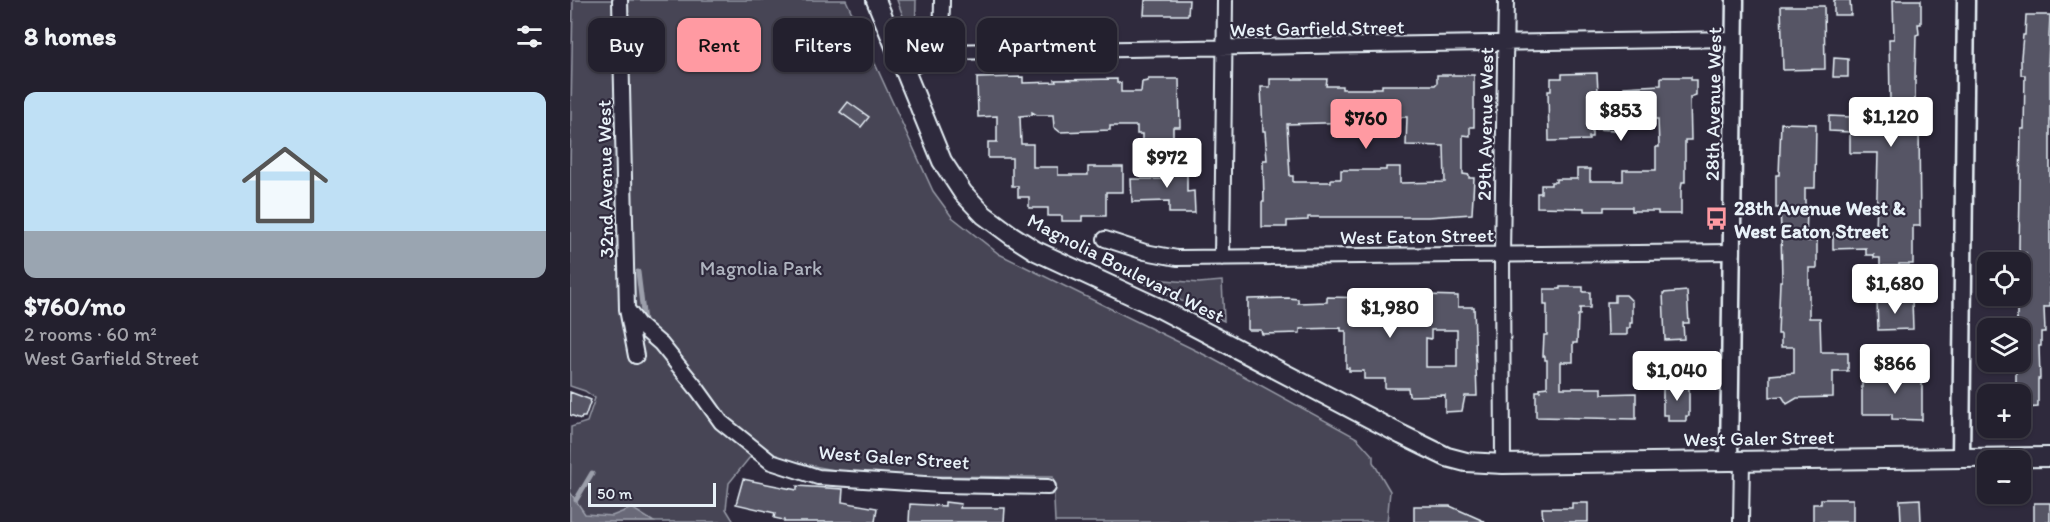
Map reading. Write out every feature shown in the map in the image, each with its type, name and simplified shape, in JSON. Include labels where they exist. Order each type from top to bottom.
[{"type":"main road","name":"Magnolia Boulevard West","points":[[876,0],[885,23]]},
{"type":"main road","name":"Magnolia Boulevard West","points":[[904,72],[942,161],[963,193],[984,215],[1011,235],[1036,251],[1159,308],[1402,435],[1447,457],[1469,462]]},
{"type":"main road","name":"West Galer Street","points":[[1469,462],[1503,464],[2050,457]]},
{"type":"street","name":"32nd Avenue West","points":[[620,0],[627,309],[636,356]]},
{"type":"street","points":[[942,0],[942,18]]},
{"type":"street","points":[[1222,258],[1226,0]]},
{"type":"street","name":"29th Avenue West","points":[[1503,464],[1502,254],[1506,0]]},
{"type":"street","name":"28th Avenue West","points":[[1736,0],[1733,252],[1736,460],[1742,522]]},
{"type":"street","points":[[1961,458],[1966,0]]},
{"type":"street","name":"West Garfield Street","points":[[965,52],[1735,39]]},
{"type":"street","name":"West Eaton Street","points":[[1105,238],[1145,252],[1177,258],[1733,252]]},
{"type":"street","name":"West Galer Street","points":[[627,309],[639,325],[661,345],[721,422],[771,462],[818,477],[940,485],[1048,487]]},
{"type":"green space","name":"Magnolia Park","points":[[573,0],[846,0],[854,18],[773,18],[773,72],[873,72],[873,59],[933,191],[952,217],[999,254],[1209,357],[1357,438],[1373,456],[1373,462],[1390,491],[1387,522],[1055,522],[1053,477],[895,476],[839,471],[750,457],[729,483],[726,509],[734,522],[570,522],[571,427],[587,422],[595,398],[585,391],[570,386]]},
{"type":"green space","points":[[897,0],[916,0],[916,18],[904,18]]},
{"type":"green space","points":[[1131,277],[1199,283],[1222,281],[1224,321]]},
{"type":"water","points":[[570,492],[585,514],[612,516],[632,508],[654,522],[570,522]]},
{"type":"building","points":[[1145,0],[1189,0],[1188,15],[1144,15]]},
{"type":"building","points":[[1834,0],[1850,0],[1851,15],[1834,15]]},
{"type":"building","points":[[1893,0],[1921,0],[1921,24],[1918,24],[1919,34],[1916,35],[1915,79],[1915,118],[1916,125],[1919,125],[1920,226],[1913,226],[1913,264],[1880,266],[1880,258],[1866,255],[1866,248],[1833,249],[1833,233],[1876,232],[1878,153],[1850,153],[1850,132],[1829,131],[1829,116],[1852,117],[1852,102],[1890,101],[1889,39],[1894,39]]},
{"type":"building","points":[[1781,6],[1824,6],[1825,69],[1783,70]]},
{"type":"building","points":[[2026,15],[2050,15],[2048,65],[2050,65],[2050,307],[2044,307],[2045,332],[2041,332],[2041,346],[2039,346],[2038,407],[2031,408],[2031,384],[2016,384],[2016,372],[2031,372],[2031,318],[2017,318],[2017,306],[2031,306],[2031,252],[2020,252],[2019,248],[2021,129],[2024,129],[2025,75],[2021,75],[2021,57],[2023,35],[2025,35]]},
{"type":"building","points":[[1834,58],[1848,59],[1848,77],[1833,77]]},
{"type":"building","points":[[1597,73],[1598,92],[1624,91],[1624,87],[1661,85],[1661,77],[1691,77],[1691,80],[1696,80],[1696,95],[1690,97],[1691,140],[1685,140],[1685,182],[1682,182],[1681,190],[1681,214],[1632,211],[1632,207],[1604,207],[1604,211],[1584,211],[1584,208],[1537,207],[1537,193],[1541,193],[1541,185],[1551,185],[1551,182],[1556,182],[1556,179],[1577,179],[1577,169],[1590,169],[1590,181],[1623,181],[1623,170],[1656,170],[1656,147],[1659,147],[1658,119],[1621,119],[1621,124],[1617,124],[1616,130],[1592,129],[1592,137],[1589,137],[1589,140],[1549,141],[1548,91],[1551,91],[1551,78],[1562,78],[1562,74]]},
{"type":"building","points":[[1437,75],[1474,75],[1474,127],[1470,127],[1470,136],[1463,135],[1463,174],[1474,178],[1472,214],[1428,217],[1308,217],[1308,220],[1287,221],[1287,227],[1262,227],[1263,160],[1267,160],[1261,87],[1270,87],[1270,79],[1327,79],[1326,86],[1342,86],[1342,89],[1373,89],[1382,88],[1382,85],[1435,85]],"holes":[[[1359,117],[1407,117],[1406,145],[1444,146],[1445,182],[1400,183],[1400,167],[1386,167],[1386,170],[1341,170],[1341,179],[1331,179],[1331,182],[1293,182],[1293,176],[1290,176],[1287,124],[1359,122]]]},
{"type":"building","points":[[1023,77],[1023,83],[1117,79],[1117,83],[1121,83],[1121,92],[1141,92],[1142,82],[1148,79],[1179,79],[1180,127],[1173,127],[1173,149],[1142,149],[1142,134],[1137,134],[1137,126],[1110,126],[1110,130],[1060,132],[1054,127],[1053,115],[1037,115],[1032,112],[1032,115],[1020,116],[1021,144],[1033,144],[1033,167],[1058,167],[1058,175],[1088,175],[1088,167],[1123,167],[1123,192],[1106,192],[1106,216],[1082,216],[1082,221],[1062,221],[1062,216],[1048,216],[1048,208],[1029,208],[1029,197],[1018,197],[1018,186],[1012,186],[1012,158],[988,158],[988,142],[997,142],[997,116],[978,117],[977,78]]},
{"type":"building","points":[[848,102],[869,117],[861,127],[840,112]]},
{"type":"building","points":[[1781,123],[1816,124],[1815,188],[1805,188],[1806,241],[1817,241],[1817,268],[1809,268],[1809,318],[1820,318],[1821,352],[1848,352],[1848,371],[1833,371],[1833,397],[1797,398],[1787,404],[1782,396],[1770,397],[1770,375],[1794,373],[1794,347],[1781,347],[1781,334],[1778,334],[1780,281],[1782,281],[1780,208],[1776,208],[1776,175],[1779,175]]},
{"type":"building","points":[[1166,161],[1187,161],[1187,192],[1194,191],[1195,213],[1169,213],[1169,201],[1132,202],[1131,179],[1166,179]]},
{"type":"building","points":[[1560,287],[1583,287],[1583,292],[1590,292],[1590,308],[1580,308],[1580,315],[1578,315],[1577,343],[1573,343],[1573,362],[1561,362],[1561,388],[1602,388],[1602,394],[1636,393],[1636,419],[1536,417],[1536,391],[1547,387],[1547,360],[1543,356],[1544,335],[1547,335],[1547,305],[1544,305],[1544,289],[1560,289]]},
{"type":"building","points":[[1687,291],[1689,323],[1683,323],[1684,339],[1665,340],[1663,293]]},
{"type":"building","points":[[1373,295],[1458,296],[1458,307],[1474,307],[1477,396],[1465,396],[1462,411],[1445,412],[1445,395],[1409,396],[1408,388],[1385,388],[1385,379],[1364,379],[1364,371],[1349,371],[1349,368],[1346,368],[1346,331],[1341,331],[1341,328],[1300,329],[1300,333],[1262,334],[1261,330],[1248,330],[1248,299],[1288,298],[1298,299],[1298,303],[1327,302],[1327,297],[1373,298]],"holes":[[[1431,330],[1457,330],[1457,367],[1426,367],[1426,338],[1431,339]]]},
{"type":"building","points":[[1615,295],[1626,295],[1632,301],[1632,323],[1630,323],[1630,328],[1627,328],[1627,335],[1608,335],[1607,302],[1615,302]]},
{"type":"building","points":[[1912,300],[1913,329],[1878,330],[1877,301]]},
{"type":"building","points":[[1902,366],[1922,367],[1922,420],[1892,419],[1892,414],[1862,414],[1862,377],[1902,378]]},
{"type":"building","points":[[1675,382],[1689,382],[1689,416],[1686,416],[1686,421],[1668,421],[1668,415],[1663,415],[1663,388],[1675,388]]},
{"type":"building","points":[[570,392],[591,400],[585,417],[581,419],[570,415]]},
{"type":"building","points":[[743,479],[797,490],[797,486],[843,489],[842,502],[877,508],[875,522],[784,522],[784,520],[774,518],[775,513],[736,504]]},
{"type":"building","points":[[1821,499],[1853,499],[1853,522],[1813,522],[1813,504],[1821,504]]},
{"type":"building","points":[[1920,499],[1921,522],[1901,522],[1900,500]]},
{"type":"building","points":[[945,502],[961,504],[960,508],[1005,508],[1004,522],[909,522],[910,504],[945,506]]},
{"type":"building","points":[[1572,503],[1588,503],[1588,522],[1543,522],[1542,508],[1572,508]]},
{"type":"building","points":[[2034,503],[2050,503],[2050,522],[2034,522]]},
{"type":"building","points":[[1414,506],[1450,506],[1486,522],[1414,522]]},
{"type":"waterway","points":[[638,272],[644,321]]},
{"type":"waterway","points":[[576,500],[592,473]]},
{"type":"place","name":"28th Avenue West & West Eaton Street","points":[[1716,219]]}]
